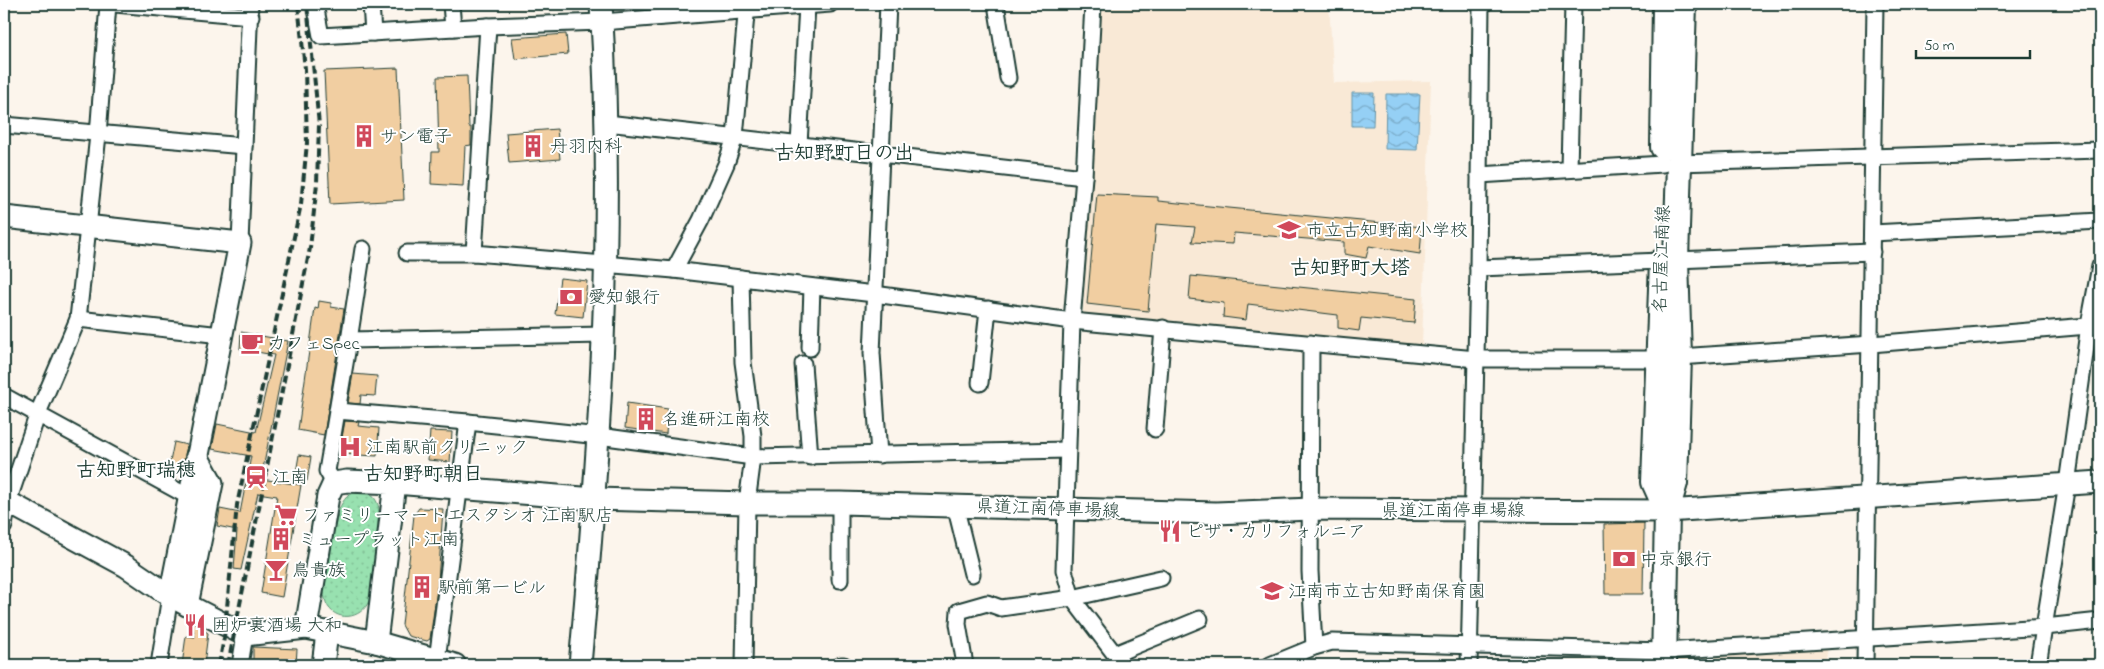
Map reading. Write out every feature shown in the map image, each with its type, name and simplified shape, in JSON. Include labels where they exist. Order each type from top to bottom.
[{"type":"main road","name":"名古屋江南線","points":[[1664,658],[1667,511],[1675,483],[1668,358],[1670,163],[1665,4]]},
{"type":"main road","name":"名古屋江南線","points":[[1670,163],[1684,4]]},
{"type":"street","points":[[4,526],[6,501],[38,413],[78,319],[98,135],[108,4]]},
{"type":"street","points":[[115,4],[251,10],[240,242],[189,497],[179,600]]},
{"type":"street","points":[[315,4],[321,36],[488,26],[602,13],[830,4]]},
{"type":"street","points":[[371,4],[372,33]]},
{"type":"street","points":[[451,4],[453,28]]},
{"type":"street","points":[[879,455],[872,353],[888,4]]},
{"type":"street","points":[[996,4],[1008,78]]},
{"type":"street","points":[[1093,4],[1084,177],[1072,321],[1064,570],[1072,598],[1119,660],[1200,619]]},
{"type":"street","points":[[1469,665],[1471,510],[1478,268],[1481,4]]},
{"type":"street","points":[[1568,169],[1573,4]]},
{"type":"street","points":[[1865,665],[1875,4]]},
{"type":"street","points":[[799,144],[807,6]]},
{"type":"street","points":[[674,270],[701,220],[726,164],[735,137],[747,8]]},
{"type":"street","points":[[580,665],[600,436],[604,336],[607,123],[602,13]]},
{"type":"street","points":[[474,253],[488,26]]},
{"type":"street","points":[[607,123],[1084,177]]},
{"type":"street","points":[[4,125],[98,135],[244,146]]},
{"type":"street","points":[[1479,176],[1670,163],[2100,150]]},
{"type":"street","points":[[4,217],[240,242]]},
{"type":"street","points":[[1872,233],[2100,222]]},
{"type":"street","points":[[306,628],[328,496],[334,483],[327,471],[364,249]]},
{"type":"street","points":[[1478,268],[1872,252]]},
{"type":"street","points":[[407,253],[474,253],[604,263],[874,294],[1072,321],[1163,328],[1476,359],[1668,358],[1871,344],[2095,325]]},
{"type":"street","points":[[2038,665],[2095,325],[2100,266]]},
{"type":"street","points":[[741,278],[743,362],[753,436],[753,457],[747,503],[744,665]]},
{"type":"street","points":[[810,348],[812,287]]},
{"type":"street","points":[[980,383],[988,309]]},
{"type":"street","points":[[78,319],[221,335]]},
{"type":"street","points":[[1155,429],[1163,328]]},
{"type":"street","points":[[349,340],[604,336]]},
{"type":"street","points":[[1311,343],[1310,571],[1314,647]]},
{"type":"street","points":[[803,364],[810,457]]},
{"type":"street","points":[[4,396],[189,497]]},
{"type":"street","points":[[337,411],[600,436],[753,457],[1067,450]]},
{"type":"street","points":[[6,501],[126,566],[179,600],[245,634],[306,628],[376,642],[448,664],[458,489],[468,422]]},
{"type":"street","points":[[159,665],[212,483],[197,456]]},
{"type":"street","name":"県道江南停車場線","points":[[334,483],[347,481],[395,483],[595,499],[955,505],[1216,513],[1311,509],[1667,511],[2100,482]]},
{"type":"street","points":[[376,642],[395,483]]},
{"type":"street","points":[[840,503],[840,580]]},
{"type":"street","points":[[955,505],[972,574]]},
{"type":"street","points":[[964,665],[958,624],[959,611],[987,603],[1001,608],[1072,598],[1161,578]]},
{"type":"street","points":[[1270,665],[1314,647],[1332,642],[1469,646],[1664,658],[1865,638],[2044,627],[2100,621]]},
{"type":"street","points":[[323,665],[326,633]]},
{"type":"street","points":[[240,665],[245,634]]},
{"type":"shaded area","points":[[1100,4],[1329,4],[1334,83],[1431,81],[1422,345],[1083,314]]},
{"type":"shaded area","points":[[1826,648],[1827,665],[1670,665],[1671,656]]},
{"type":"green space","points":[[360,490],[372,496],[379,508],[374,571],[370,595],[368,603],[358,613],[351,616],[338,615],[332,612],[325,599],[324,591],[329,555],[339,509],[347,497]]},
{"type":"water","points":[[1352,93],[1374,93],[1373,126],[1352,126]]},
{"type":"water","points":[[1386,94],[1420,94],[1417,150],[1385,149]]},
{"type":"building","points":[[566,34],[568,54],[515,59],[512,38]]},
{"type":"building","name":"サン電子","points":[[398,68],[404,200],[330,204],[324,71]]},
{"type":"building","points":[[467,76],[471,145],[465,146],[463,186],[431,184],[432,152],[439,152],[437,77]]},
{"type":"building","name":"丹羽内科","points":[[557,129],[560,159],[509,163],[506,133]]},
{"type":"building","points":[[1097,194],[1158,197],[1158,201],[1422,227],[1420,254],[1369,246],[1366,258],[1344,254],[1344,242],[1234,233],[1233,244],[1192,242],[1195,227],[1156,224],[1148,311],[1087,304]]},
{"type":"building","points":[[1191,276],[1416,299],[1414,323],[1361,318],[1359,331],[1338,328],[1338,315],[1248,304],[1246,320],[1223,317],[1224,303],[1189,299]]},
{"type":"building","name":"愛知銀行","points":[[560,278],[587,281],[583,317],[555,314]]},
{"type":"building","points":[[319,301],[331,303],[331,307],[344,309],[324,435],[298,430],[315,308],[318,309]]},
{"type":"building","points":[[241,332],[288,341],[261,479],[301,485],[282,597],[261,593],[277,496],[258,493],[241,570],[234,569],[237,530],[217,526],[220,509],[240,513],[251,456],[212,449],[217,424],[256,432],[274,355],[240,349]]},
{"type":"building","points":[[353,374],[377,376],[375,396],[361,395],[360,404],[348,403]]},
{"type":"building","name":"名進研江南校","points":[[627,403],[668,409],[666,434],[625,428]]},
{"type":"building","points":[[345,421],[359,422],[358,426],[379,428],[377,456],[339,454]]},
{"type":"building","points":[[430,431],[452,432],[450,462],[428,460]]},
{"type":"building","points":[[174,442],[187,445],[181,475],[168,472]]},
{"type":"building","points":[[299,455],[311,457],[307,481],[295,479]]},
{"type":"building","name":"駅前第一ビル","points":[[419,508],[443,509],[438,582],[430,639],[427,641],[408,636],[402,625],[414,515]]},
{"type":"building","name":"中京銀行","points":[[1644,523],[1643,594],[1605,594],[1604,524]]},
{"type":"building","points":[[191,621],[208,633],[204,665],[182,665],[186,636],[195,637]]},
{"type":"building","points":[[253,647],[297,649],[296,665],[253,665]]},
{"type":"railway","points":[[219,665],[224,638],[237,505],[301,204],[307,143],[305,69],[298,4]]},
{"type":"railway","points":[[228,665],[310,248],[317,183],[319,125],[307,4]]},
{"type":"place","name":"サン電子","points":[[364,136]]},
{"type":"place","name":"丹羽内科","points":[[533,146]]},
{"type":"place","name":"市立古知野南小学校","points":[[1289,230]]},
{"type":"place","name":"愛知銀行","points":[[571,297]]},
{"type":"place","name":"カフェSpec","points":[[252,343]]},
{"type":"place","name":"名進研江南校","points":[[646,419]]},
{"type":"place","name":"江南駅前クリニック","points":[[350,447]]},
{"type":"place","name":"江南","points":[[256,477]]},
{"type":"place","name":"ファミリーマートエスタシオ 江南駅店","points":[[286,515]]},
{"type":"place","name":"ピザ・カリフォルニア","points":[[1170,531]]},
{"type":"place","name":"ミュープラット江南","points":[[281,539]]},
{"type":"place","name":"中京銀行","points":[[1624,559]]},
{"type":"place","name":"鳥貴族","points":[[276,570]]},
{"type":"place","name":"駅前第一ビル","points":[[422,587]]},
{"type":"place","name":"江南市立古知野南保育園","points":[[1272,591]]},
{"type":"place","name":"囲炉裏酒場 大和","points":[[195,625]]},
{"type":"district","name":"古知野町日の出","points":[[844,152]]},
{"type":"district","name":"古知野町大塔","points":[[1350,267]]},
{"type":"district","name":"古知野町瑞穂","points":[[136,469]]},
{"type":"district","name":"古知野町朝日","points":[[423,473]]}]
